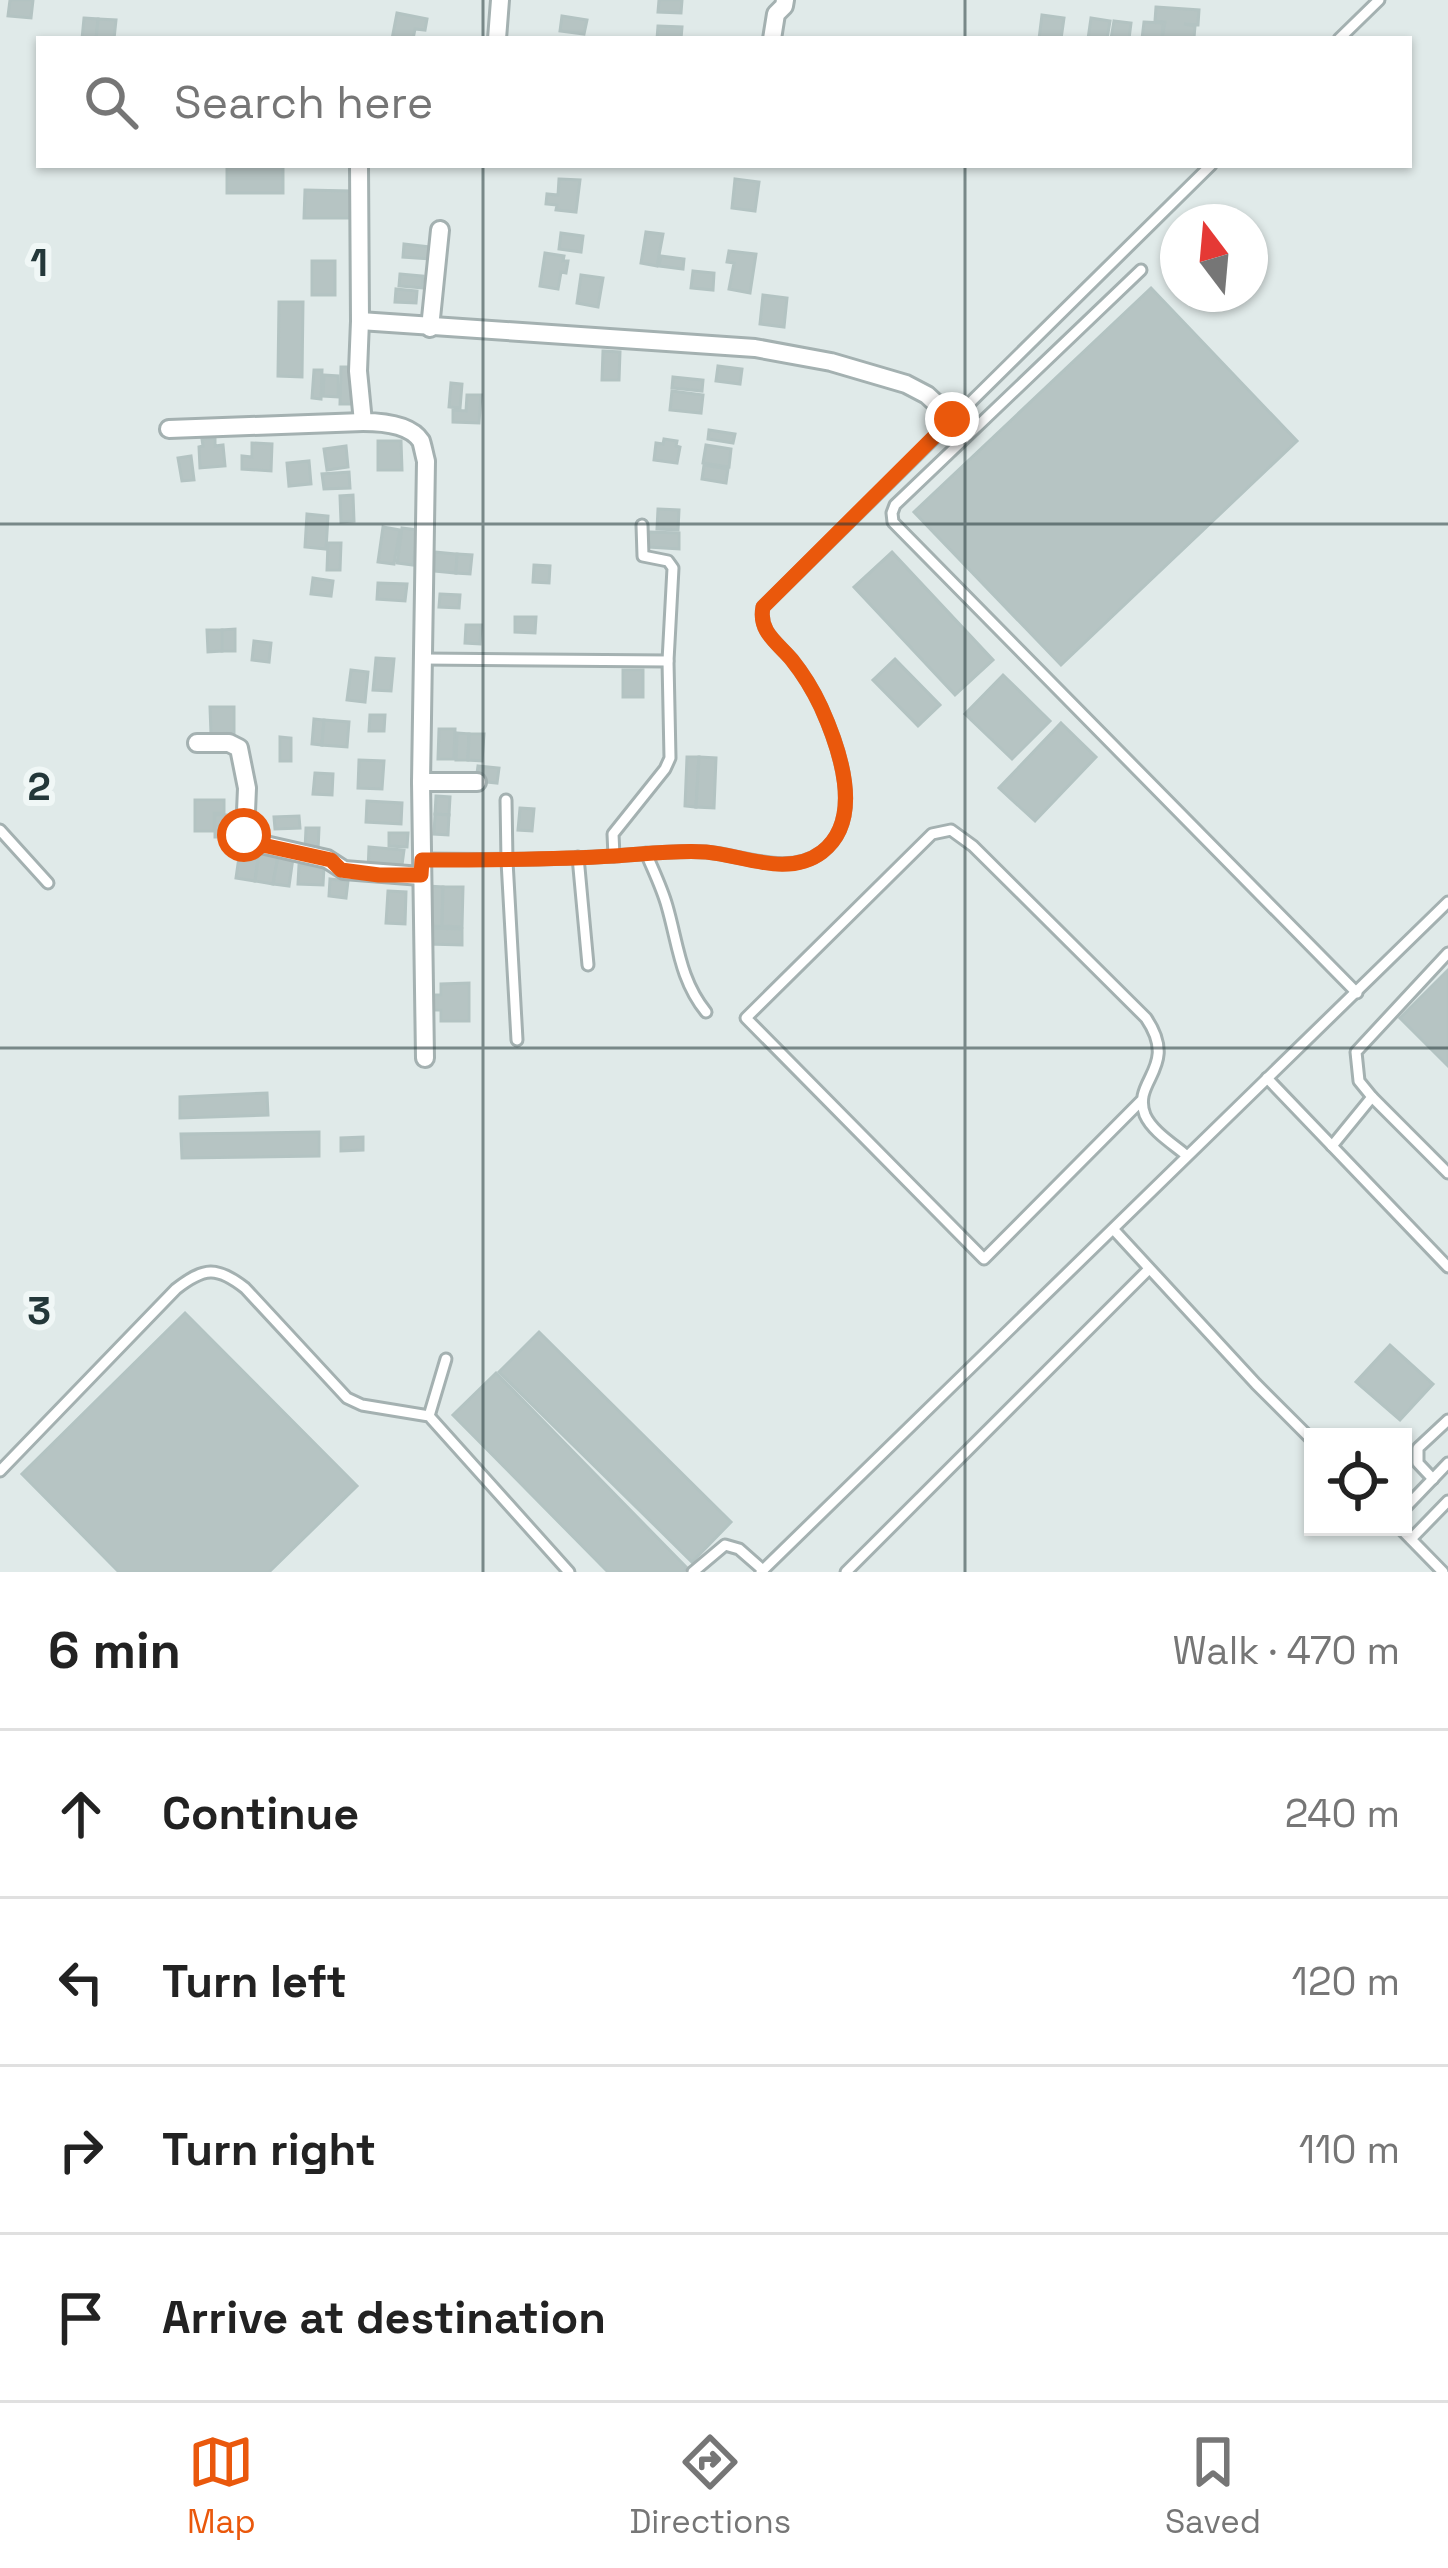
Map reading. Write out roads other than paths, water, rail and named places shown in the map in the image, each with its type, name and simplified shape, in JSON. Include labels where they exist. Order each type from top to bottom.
[{"type":"street","points":[[497,36],[500,0]]},
{"type":"street","points":[[772,36],[776,14],[785,0]]},
{"type":"street","points":[[359,168],[362,422]]},
{"type":"street","points":[[430,328],[440,230]]},
{"type":"street","points":[[360,321],[755,348],[831,362],[906,384],[927,395],[952,419]]},
{"type":"street","points":[[169,429],[379,422],[408,430],[422,442],[426,461],[421,782],[425,1058]]},
{"type":"street","points":[[196,743],[234,744],[241,752],[247,788],[244,835],[252,842],[327,859],[341,870],[379,875],[421,867]]},
{"type":"street","points":[[421,782],[477,782]]},
{"type":"lane","points":[[1342,36],[1379,0]]},
{"type":"lane","points":[[421,867],[707,852],[783,865],[809,860],[826,849],[844,812],[840,758],[813,689],[765,629],[763,607],[1208,168]]},
{"type":"lane","points":[[1141,270],[895,505],[893,522],[1357,993]]},
{"type":"lane","points":[[614,856],[614,834],[669,764],[673,568],[668,561],[643,556],[642,525]]},
{"type":"lane","points":[[423,659],[668,661]]},
{"type":"lane","points":[[506,800],[517,1040]]},
{"type":"lane","points":[[0,830],[48,883]]},
{"type":"lane","points":[[1142,1100],[984,1259],[746,1018],[932,834],[951,830],[974,847],[1146,1018],[1159,1036],[1160,1053],[1142,1100],[1145,1114],[1186,1155]]},
{"type":"lane","points":[[646,853],[668,908],[684,973],[706,1012]]},
{"type":"lane","points":[[578,857],[588,965]]},
{"type":"lane","points":[[693,1572],[725,1545],[739,1549],[762,1571],[1448,902]]},
{"type":"lane","points":[[1448,953],[1356,1052],[1355,1065],[1359,1081],[1372,1097],[1448,1173]]},
{"type":"lane","points":[[1267,1078],[1448,1267]]},
{"type":"lane","points":[[1332,1146],[1372,1097]]},
{"type":"lane","points":[[1114,1230],[1304,1432]]},
{"type":"lane","points":[[846,1572],[1149,1269]]},
{"type":"lane","points":[[0,1471],[176,1289],[192,1276],[227,1273],[346,1398],[429,1416],[569,1572]]},
{"type":"lane","points":[[429,1416],[446,1359]]},
{"type":"lane","points":[[1433,1479],[1418,1463],[1418,1448],[1448,1420]]},
{"type":"lane","points":[[1412,1501],[1448,1463]]},
{"type":"lane","points":[[1411,1539],[1448,1502]]},
{"type":"lane","points":[[1408,1536],[1443,1572]]}]
